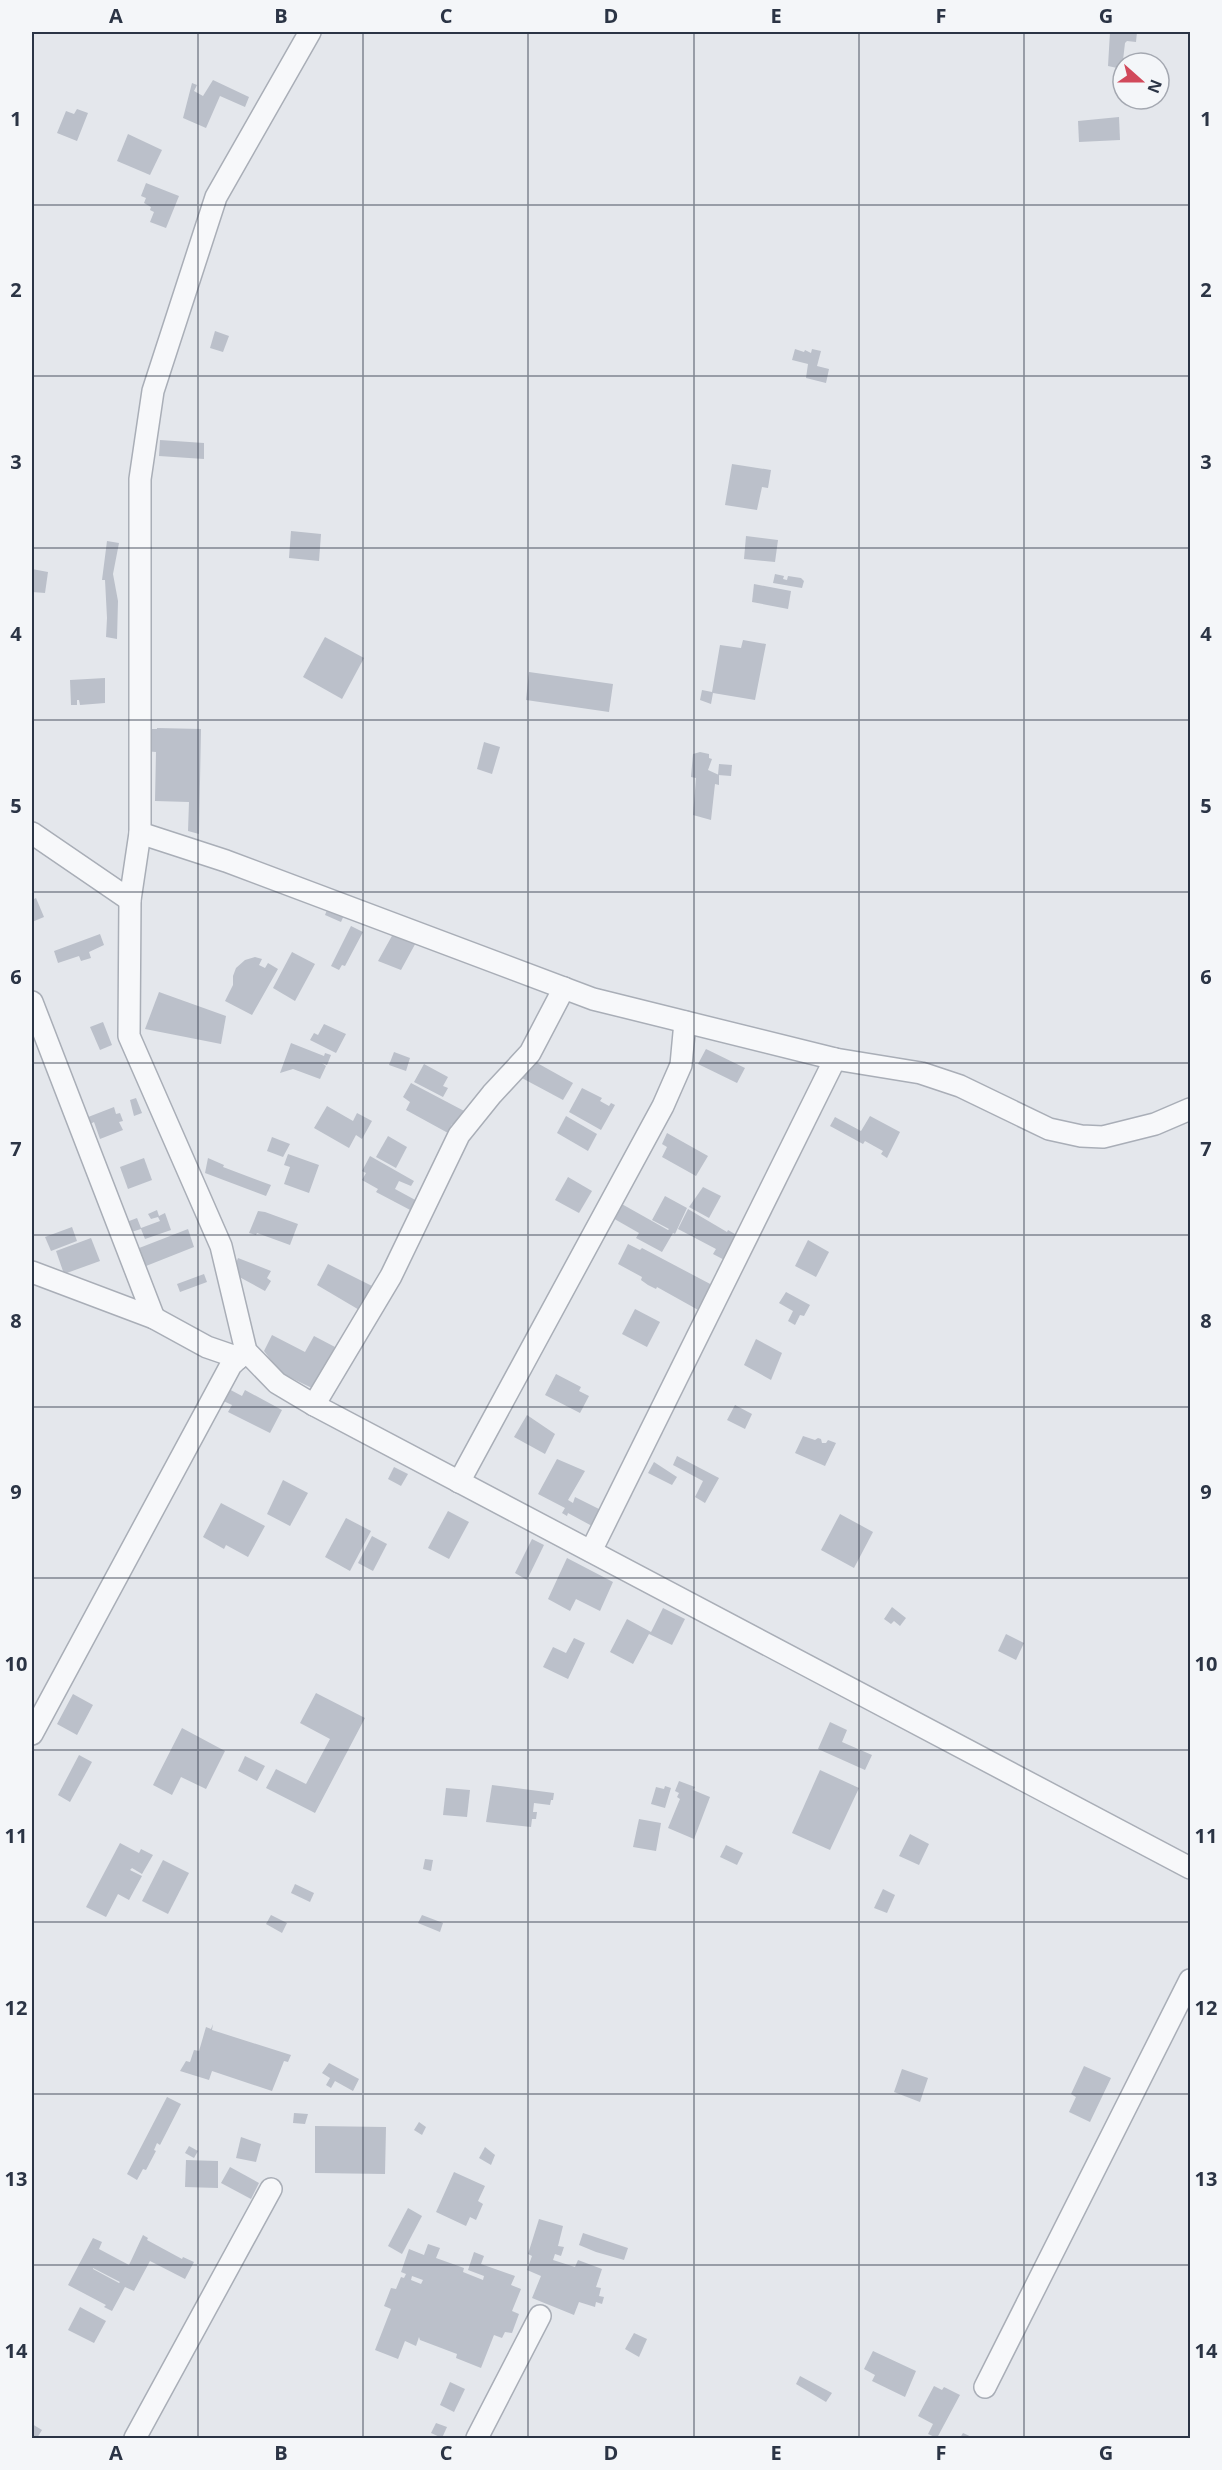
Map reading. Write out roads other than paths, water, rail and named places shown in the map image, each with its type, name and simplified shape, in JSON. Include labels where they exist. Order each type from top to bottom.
[{"type":"street","points":[[243,1355],[221,1246],[129,1036],[130,900],[140,833],[140,479],[153,391],[216,197],[310,32]]},
{"type":"street","points":[[32,833],[130,900]]},
{"type":"street","points":[[140,833],[226,861],[593,999],[835,1059],[921,1073],[960,1086],[1048,1129],[1081,1136],[1103,1137],[1144,1127],[1191,1109]]},
{"type":"street","points":[[314,1405],[391,1276],[459,1135],[492,1094],[530,1053],[564,988]]},
{"type":"street","points":[[32,1002],[154,1318]]},
{"type":"street","points":[[459,1482],[663,1106],[681,1065],[685,1022]]},
{"type":"street","points":[[591,1551],[835,1059]]},
{"type":"street","points":[[32,1272],[154,1318],[207,1347],[243,1355],[277,1383],[314,1405],[1191,1868]]},
{"type":"street","points":[[32,1734],[231,1365],[243,1355]]},
{"type":"street","points":[[984,2387],[1191,1980]]},
{"type":"street","points":[[135,2439],[271,2189]]},
{"type":"street","points":[[477,2439],[540,2316]]}]
